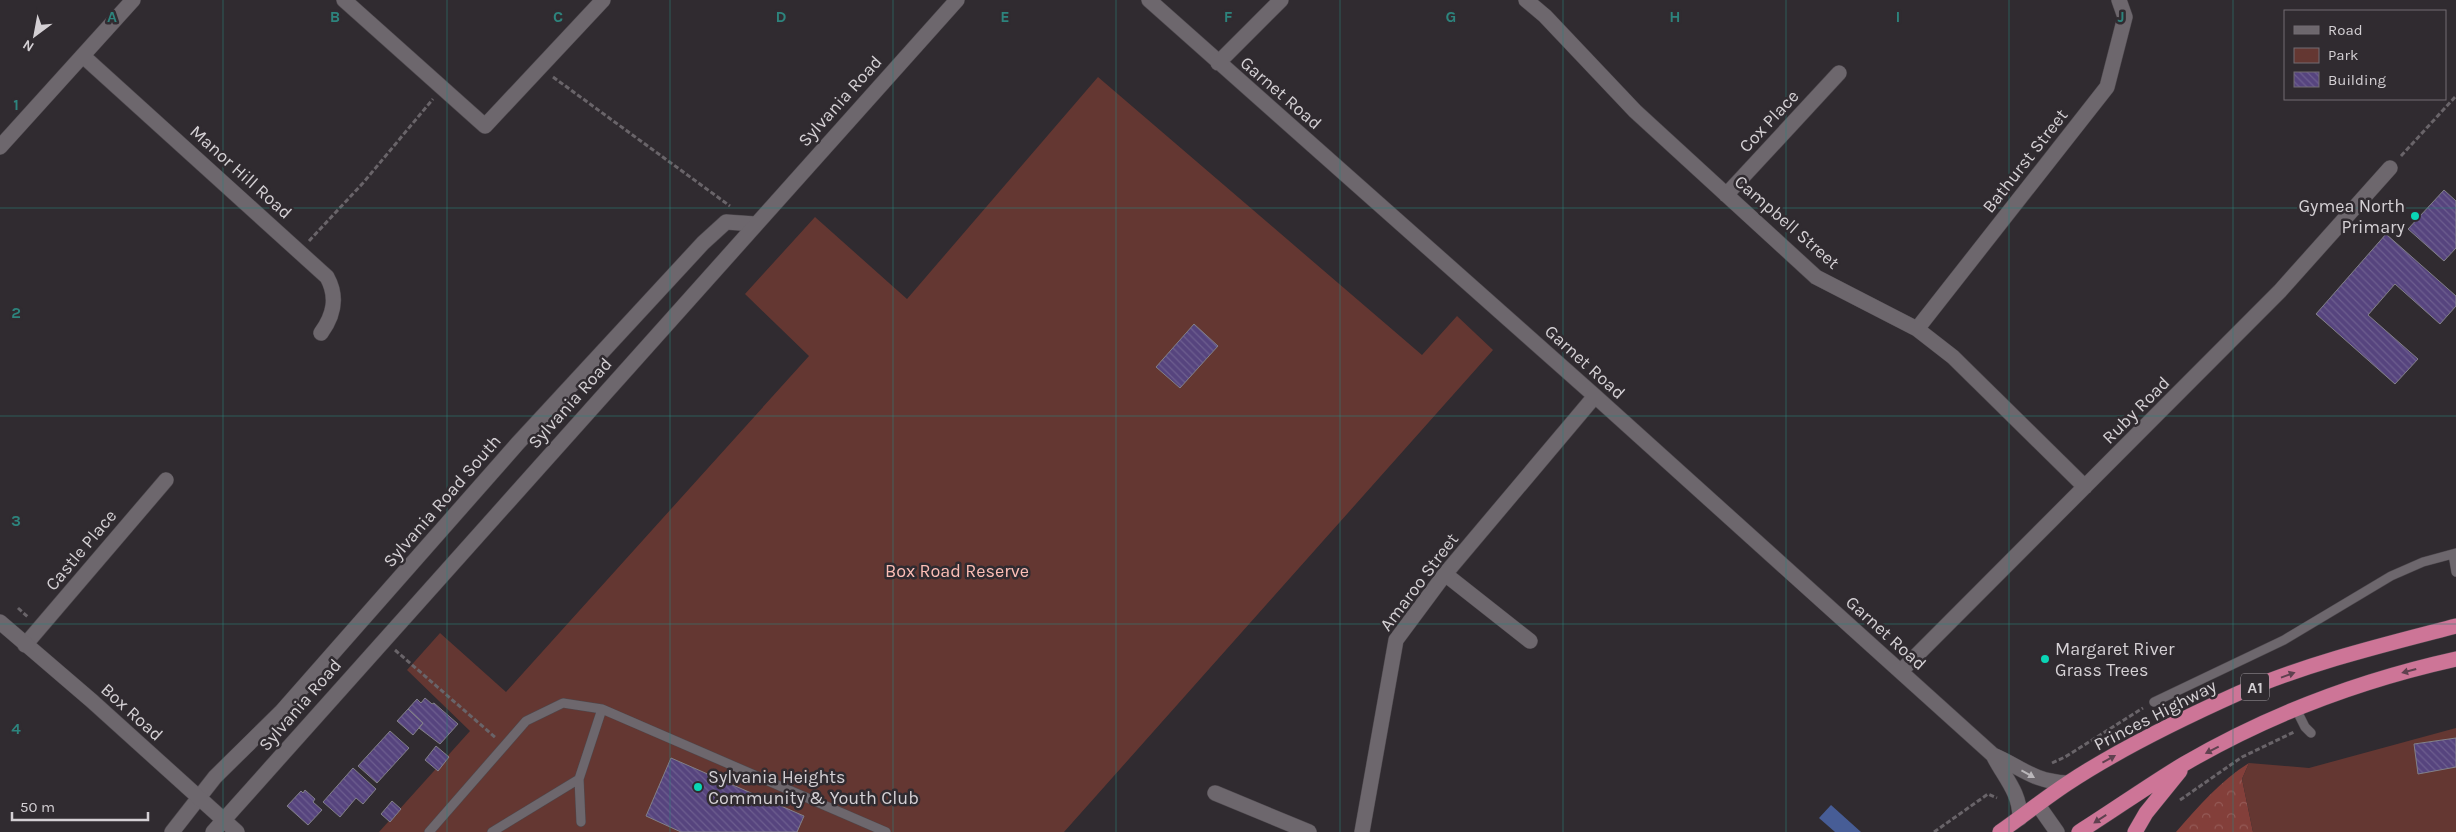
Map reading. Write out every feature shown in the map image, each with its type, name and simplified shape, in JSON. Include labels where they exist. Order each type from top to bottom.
[{"type":"highway","name":"Princes Highway","points":[[2000,832],[2068,783],[2149,736],[2240,693],[2345,655],[2456,626]]},
{"type":"highway","name":"A1","points":[[2079,832],[2185,764],[2296,709],[2365,683],[2456,659]]},
{"type":"highway","points":[[2135,832],[2146,813],[2185,764]]},
{"type":"street","points":[[0,147],[133,0]]},
{"type":"street","points":[[344,0],[485,126],[603,0]]},
{"type":"street","name":"Sylvania Road","points":[[213,832],[383,639],[956,0]]},
{"type":"street","name":"Garnet Road","points":[[1149,0],[1595,396],[1993,755],[2036,778],[2049,782],[2068,783]]},
{"type":"street","points":[[1218,63],[1282,0]]},
{"type":"street","name":"Campbell Street","points":[[1526,0],[1545,16],[1635,111],[1816,277],[1917,329],[1953,357],[2085,487]]},
{"type":"street","name":"Bathurst Street","points":[[1917,329],[2107,87],[2125,17],[2119,0]]},
{"type":"street","name":"Manor Hill Road","points":[[83,56],[326,276],[332,286],[334,306],[328,323],[321,333]]},
{"type":"street","name":"Cox Place","points":[[1726,195],[1839,73]]},
{"type":"street","name":"Ruby Road","points":[[1901,672],[2280,292],[2390,168]]},
{"type":"street","name":"Sylvania Road South","points":[[172,832],[215,777],[282,711],[518,443],[703,243],[726,222],[755,224]]},
{"type":"street","name":"Amaroo Street","points":[[1362,832],[1396,640],[1446,574],[1595,396]]},
{"type":"street","name":"Castle Place","points":[[25,645],[166,480]]},
{"type":"street","points":[[1446,574],[1530,641]]},
{"type":"street","name":"Box Road","points":[[0,622],[92,701],[237,832]]},
{"type":"street","name":"Garnet Road","points":[[1993,755],[2014,790],[2020,805],[2020,818]]},
{"type":"street","points":[[1215,793],[1309,832]]},
{"type":"street","points":[[2038,805],[2057,832]]},
{"type":"lane","name":"Princes Highway","points":[[2154,702],[2284,640],[2391,576],[2423,562],[2454,554],[2456,572]]},
{"type":"lane","points":[[429,832],[526,721],[563,703],[602,709],[886,832]]},
{"type":"lane","points":[[581,822],[579,779],[602,709]]},
{"type":"lane","points":[[2296,709],[2308,730]]},
{"type":"lane","points":[[492,832],[579,779]]},
{"type":"path","points":[[539,68],[731,206]]},
{"type":"path","points":[[300,251],[364,183],[443,87]]},
{"type":"path","points":[[2390,168],[2456,96]]},
{"type":"path","points":[[383,639],[504,745]]},
{"type":"path","points":[[2047,763],[2053,763],[2065,758],[2154,702]]},
{"type":"path","points":[[2175,804],[2219,771],[2242,757],[2308,730]]},
{"type":"path","points":[[1934,832],[1988,794],[1994,795]]},
{"type":"green space","name":"Box Road Reserve","points":[[1098,77],[1422,355],[1457,316],[1493,350],[1064,832],[379,832],[470,731],[407,670],[440,633],[506,692],[809,356],[745,294],[815,217],[907,299]]},
{"type":"green space","points":[[2456,728],[2456,832],[2253,832],[2242,779],[2249,763],[2309,768]]},
{"type":"green space","points":[[2249,763],[2242,779],[2253,832],[2176,832],[2219,786]]},
{"type":"water","points":[[1831,805],[1861,832],[1835,832],[1819,818]]},
{"type":"building","points":[[2444,190],[2456,201],[2456,248],[2444,261],[2408,229]]},
{"type":"building","points":[[2386,234],[2456,296],[2456,306],[2440,324],[2395,284],[2368,315],[2418,359],[2395,384],[2316,314]]},
{"type":"building","points":[[1194,324],[1218,346],[1180,388],[1156,367]]},
{"type":"building","points":[[425,698],[432,704],[434,703],[458,724],[440,744],[419,728],[423,723],[408,709],[417,699],[421,703]]},
{"type":"building","points":[[408,709],[423,723],[413,735],[397,721]]},
{"type":"building","points":[[390,731],[409,748],[377,783],[358,766]]},
{"type":"building","points":[[2456,738],[2456,767],[2418,774],[2414,744]]},
{"type":"building","points":[[436,746],[449,757],[438,771],[425,760]]},
{"type":"building","name":"Sylvania Heights Community & Youth Club","points":[[671,758],[804,816],[797,832],[681,832],[646,816]]},
{"type":"building","points":[[353,768],[376,789],[363,804],[356,798],[340,817],[323,802]]},
{"type":"building","points":[[305,790],[315,799],[313,802],[322,810],[308,825],[287,806],[301,791],[303,793]]},
{"type":"building","points":[[392,801],[401,809],[390,822],[381,814]]},
{"type":"place","name":"Gymea North Primary","points":[[2415,216]]},
{"type":"place","name":"Margaret River Grass Trees","points":[[2045,659]]},
{"type":"place","name":"Sylvania Heights Community & Youth Club","points":[[698,787]]}]
